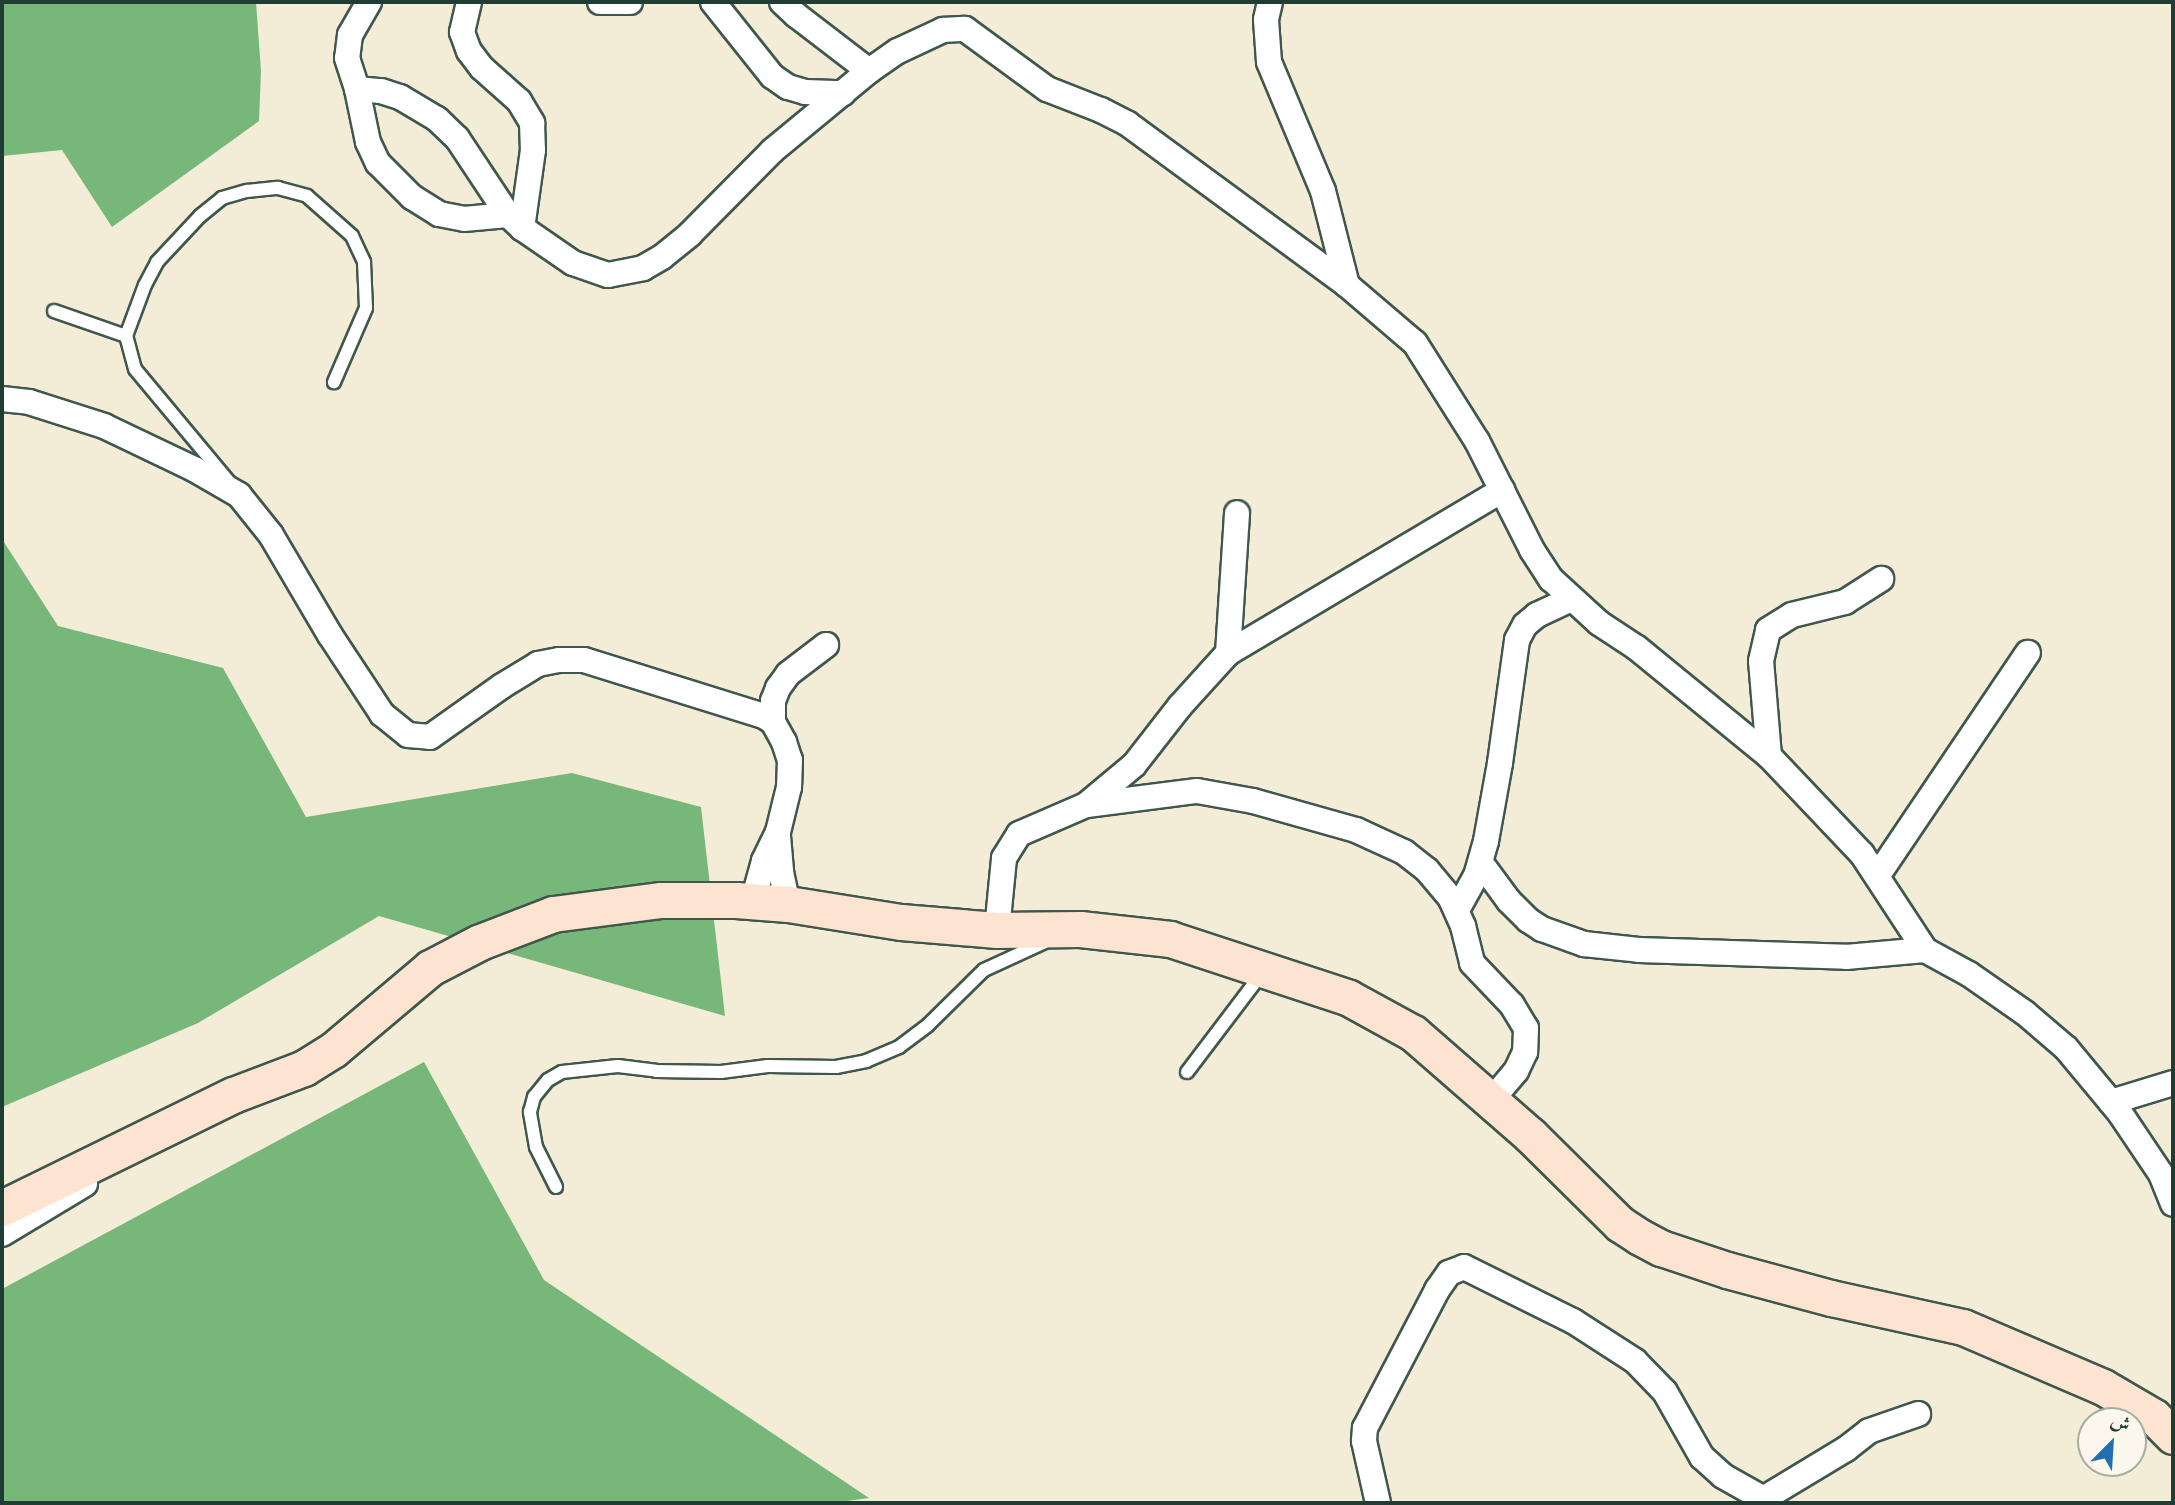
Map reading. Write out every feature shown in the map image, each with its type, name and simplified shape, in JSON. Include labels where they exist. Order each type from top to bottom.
[{"type":"street","points":[[369,2],[350,35],[347,58],[357,89],[368,142],[378,163],[412,197],[439,214],[464,219],[515,222]]},
{"type":"street","points":[[469,2],[462,32],[469,51],[482,68],[519,101],[533,123],[533,150],[515,222]]},
{"type":"street","points":[[600,2],[630,2]]},
{"type":"street","points":[[713,2],[772,76],[788,87],[805,92],[842,93]]},
{"type":"street","points":[[782,2],[869,71]]},
{"type":"street","points":[[1270,2],[1266,20],[1269,62],[1323,191],[1346,285]]},
{"type":"street","points":[[357,89],[381,91],[400,97],[437,119],[478,166],[515,222],[573,263],[608,275],[643,268],[690,234],[772,151],[869,71],[923,38],[943,30],[965,29],[1047,89],[1101,110],[1139,131],[1207,185],[1346,285],[1415,343],[1477,441],[1532,550],[1551,579],[1571,598],[1769,755],[1878,875],[1925,950],[1969,974],[2025,1013],[2066,1048],[2111,1102],[2161,1174],[2173,1204]]},
{"type":"street","points":[[2,400],[29,401],[104,426],[194,469],[239,495],[271,535],[330,635],[382,714],[408,735],[429,737],[538,664],[559,660],[584,660],[755,712],[773,722]]},
{"type":"street","points":[[1086,805],[1134,765],[1180,706],[1227,653],[1502,490]]},
{"type":"street","points":[[1227,653],[1237,513]]},
{"type":"street","points":[[1769,755],[1761,672],[1763,646],[1768,630],[1792,615],[1845,602],[1881,579]]},
{"type":"street","points":[[1457,910],[1481,863],[1500,763],[1517,640],[1525,625],[1537,615],[1571,598]]},
{"type":"street","points":[[753,901],[764,861],[778,832],[789,787],[790,760],[773,722],[773,701],[788,674],[826,645]]},
{"type":"street","points":[[1878,875],[2028,653]]},
{"type":"street","points":[[997,930],[1001,878],[1011,844],[1019,834],[1034,826],[1086,805],[1197,790],[1253,801],[1356,830],[1404,852],[1427,870],[1457,910],[1472,963],[1512,1005],[1526,1028],[1525,1052],[1516,1070],[1490,1102]]},
{"type":"street","points":[[778,832],[781,873],[788,904]]},
{"type":"street","points":[[1481,863],[1509,901],[1528,919],[1551,933],[1584,944],[1639,950],[1846,957],[1925,950]]},
{"type":"street","points":[[2,1208],[233,1095],[304,1068],[333,1049],[430,968],[510,929],[553,914],[661,900],[753,901],[901,922],[997,930],[1080,929],[1170,939],[1349,998],[1385,1015],[1413,1033],[1538,1142],[1620,1224],[1661,1248],[1727,1270],[1831,1298],[1963,1327],[2103,1387],[2146,1412],[2173,1436]]},
{"type":"street","points":[[2,1234],[167,1136],[205,1118],[298,1086],[320,1069],[333,1049]]},
{"type":"street","points":[[2111,1102],[2173,1083]]},
{"type":"street","points":[[1378,1503],[1365,1446],[1365,1428],[1437,1290],[1448,1273],[1464,1267],[1573,1321],[1635,1361],[1665,1392],[1702,1457],[1723,1476],[1767,1501],[1869,1431],[1918,1414]]},
{"type":"lane","points":[[239,495],[203,447],[135,369],[126,336],[145,285],[158,262],[200,216],[222,198],[247,191],[278,188],[307,196],[352,236],[364,262],[366,308],[334,382]]},
{"type":"lane","points":[[54,311],[126,336]]},
{"type":"lane","points":[[556,1187],[536,1147],[530,1112],[534,1097],[548,1080],[562,1072],[618,1066],[656,1071],[721,1072],[768,1066],[836,1067],[866,1061],[899,1047],[928,1025],[984,970],[1021,951],[1080,929]]},
{"type":"lane","points":[[1188,1072],[1265,969]]},
{"type":"green space","points":[[2,2],[256,2],[261,71],[259,121],[112,227],[62,150],[2,156]]},
{"type":"green space","points":[[2,539],[58,626],[223,668],[306,817],[572,773],[701,807],[725,1016],[379,916],[198,1023],[2,1107]]},
{"type":"green space","points":[[424,1062],[544,1280],[869,1498],[832,1503],[2,1503],[2,1289]]}]
